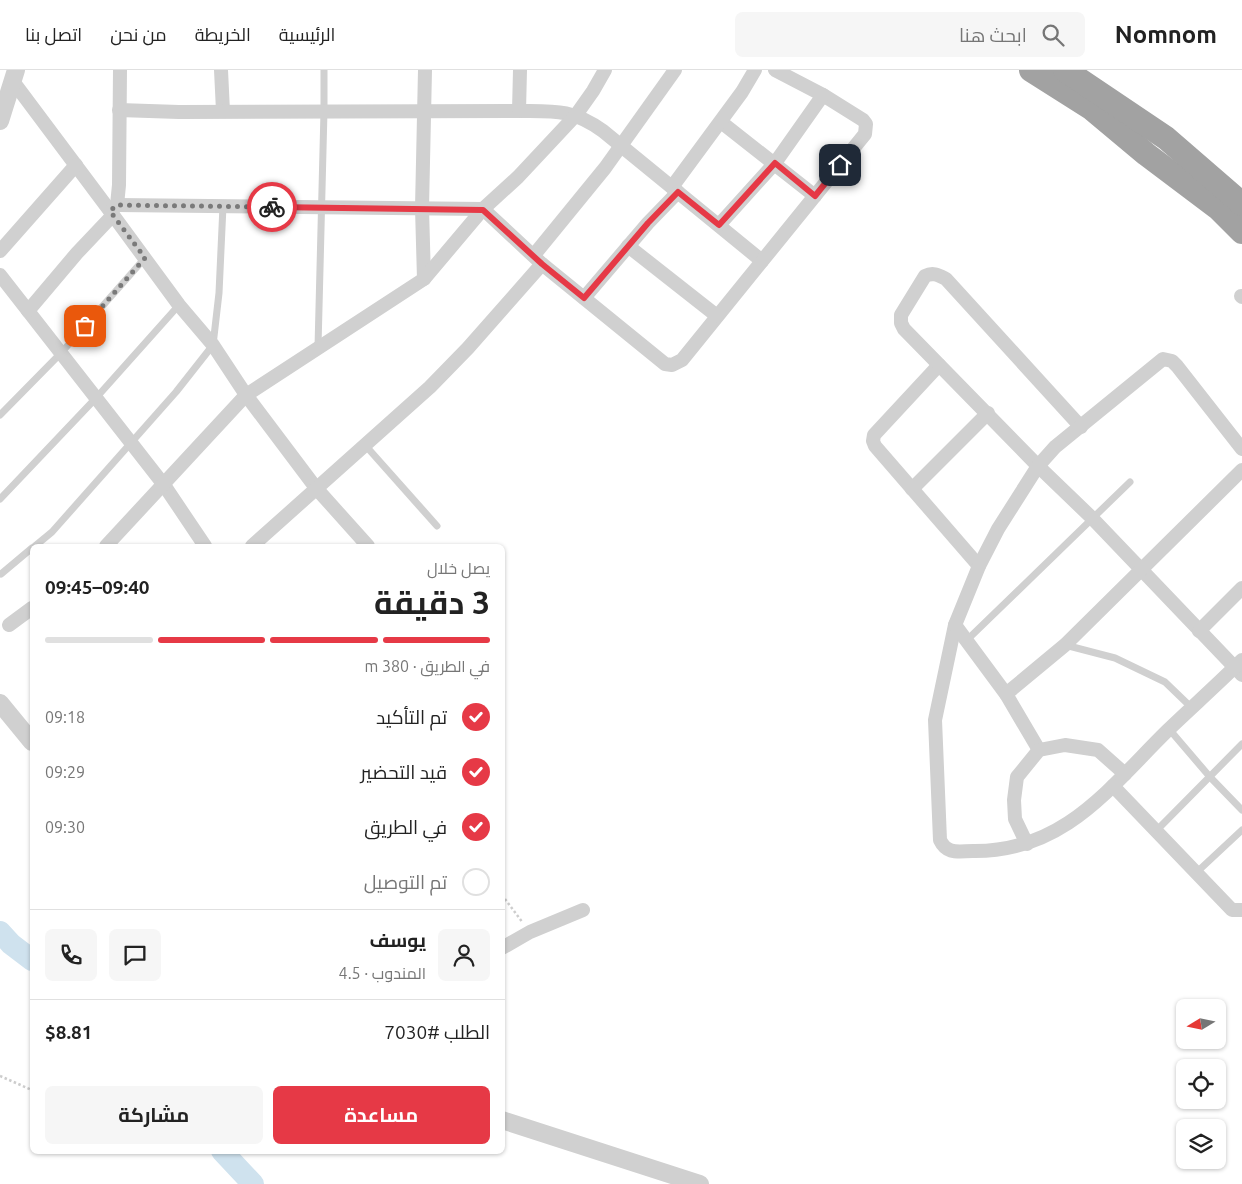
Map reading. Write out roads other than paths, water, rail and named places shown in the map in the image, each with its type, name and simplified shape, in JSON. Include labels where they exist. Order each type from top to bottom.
[{"type":"highway","points":[[1032,70],[1091,108],[1146,154],[1219,209],[1242,232]]},
{"type":"highway","points":[[1065,70],[1166,138],[1242,204]]},
{"type":"street","points":[[28,311],[114,210],[119,185],[120,70]]},
{"type":"street","points":[[221,70],[223,111]]},
{"type":"street","points":[[424,279],[422,208],[425,70]]},
{"type":"street","points":[[520,70],[520,110]]},
{"type":"street","points":[[108,544],[246,395],[424,279],[483,210],[518,177],[576,115],[594,91],[606,70]]},
{"type":"street","points":[[254,544],[430,387],[468,348],[538,259],[675,70]]},
{"type":"street","points":[[584,298],[675,190],[755,70]]},
{"type":"street","points":[[114,210],[222,206],[483,210],[584,298],[665,364],[672,365],[682,360],[865,134],[866,124],[863,120],[823,94],[775,70]]},
{"type":"street","points":[[1,113],[14,75]]},
{"type":"street","points":[[14,75],[76,165],[114,210],[145,258],[179,305],[213,345],[246,395],[316,488],[366,544]]},
{"type":"street","points":[[719,225],[775,163],[823,94]]},
{"type":"street","points":[[119,110],[520,110],[576,115],[590,122],[621,146],[762,261]]},
{"type":"street","points":[[721,122],[815,196]]},
{"type":"street","points":[[0,251],[76,165]]},
{"type":"street","points":[[628,246],[717,316]]},
{"type":"street","points":[[1081,427],[946,279],[936,274],[924,276],[900,315],[904,329],[1038,466],[1092,518],[1199,630],[1239,668],[1169,729],[1113,786],[1074,821],[1048,836],[1027,844],[978,851],[949,850],[944,847],[940,840],[935,720],[955,625],[978,566],[998,529],[1038,466],[1055,447],[1081,427],[1163,359],[1168,359],[1178,366],[1242,449]]},
{"type":"street","points":[[0,275],[131,441],[164,485],[204,544]]},
{"type":"street","points":[[939,366],[874,435],[873,441],[875,446],[978,566]]},
{"type":"street","points":[[912,489],[988,413]]},
{"type":"street","points":[[1006,694],[1065,645],[1242,470]]},
{"type":"street","points":[[1199,630],[1242,588]]},
{"type":"street","points":[[9,625],[30,609]]},
{"type":"street","points":[[955,625],[1006,694],[1040,750]]},
{"type":"street","points":[[0,703],[30,740]]},
{"type":"street","points":[[1027,844],[1015,819],[1014,800],[1017,777],[1040,750],[1065,745],[1098,750],[1125,774]]},
{"type":"street","points":[[1113,786],[1232,910],[1242,910]]},
{"type":"street","points":[[505,946],[530,932],[583,910]]},
{"type":"street","points":[[505,1121],[700,1184]]},
{"type":"lane","points":[[318,348],[324,70]]},
{"type":"lane","points":[[38,544],[52,532],[176,392],[213,345],[219,293],[222,206]]},
{"type":"lane","points":[[0,415],[61,353],[145,258]]},
{"type":"lane","points":[[0,499],[96,398],[179,305]]},
{"type":"lane","points":[[365,445],[437,526]]},
{"type":"lane","points":[[967,640],[1130,482]]},
{"type":"lane","points":[[1,574],[30,550]]},
{"type":"lane","points":[[1065,645],[1116,658],[1165,682],[1192,709]]},
{"type":"lane","points":[[1169,729],[1210,777],[1242,810]]},
{"type":"lane","points":[[1157,830],[1242,744]]},
{"type":"lane","points":[[1197,872],[1242,830]]},
{"type":"waterway","points":[[0,932],[11,944],[30,958]]},
{"type":"waterway","points":[[225,1154],[253,1184]]}]
